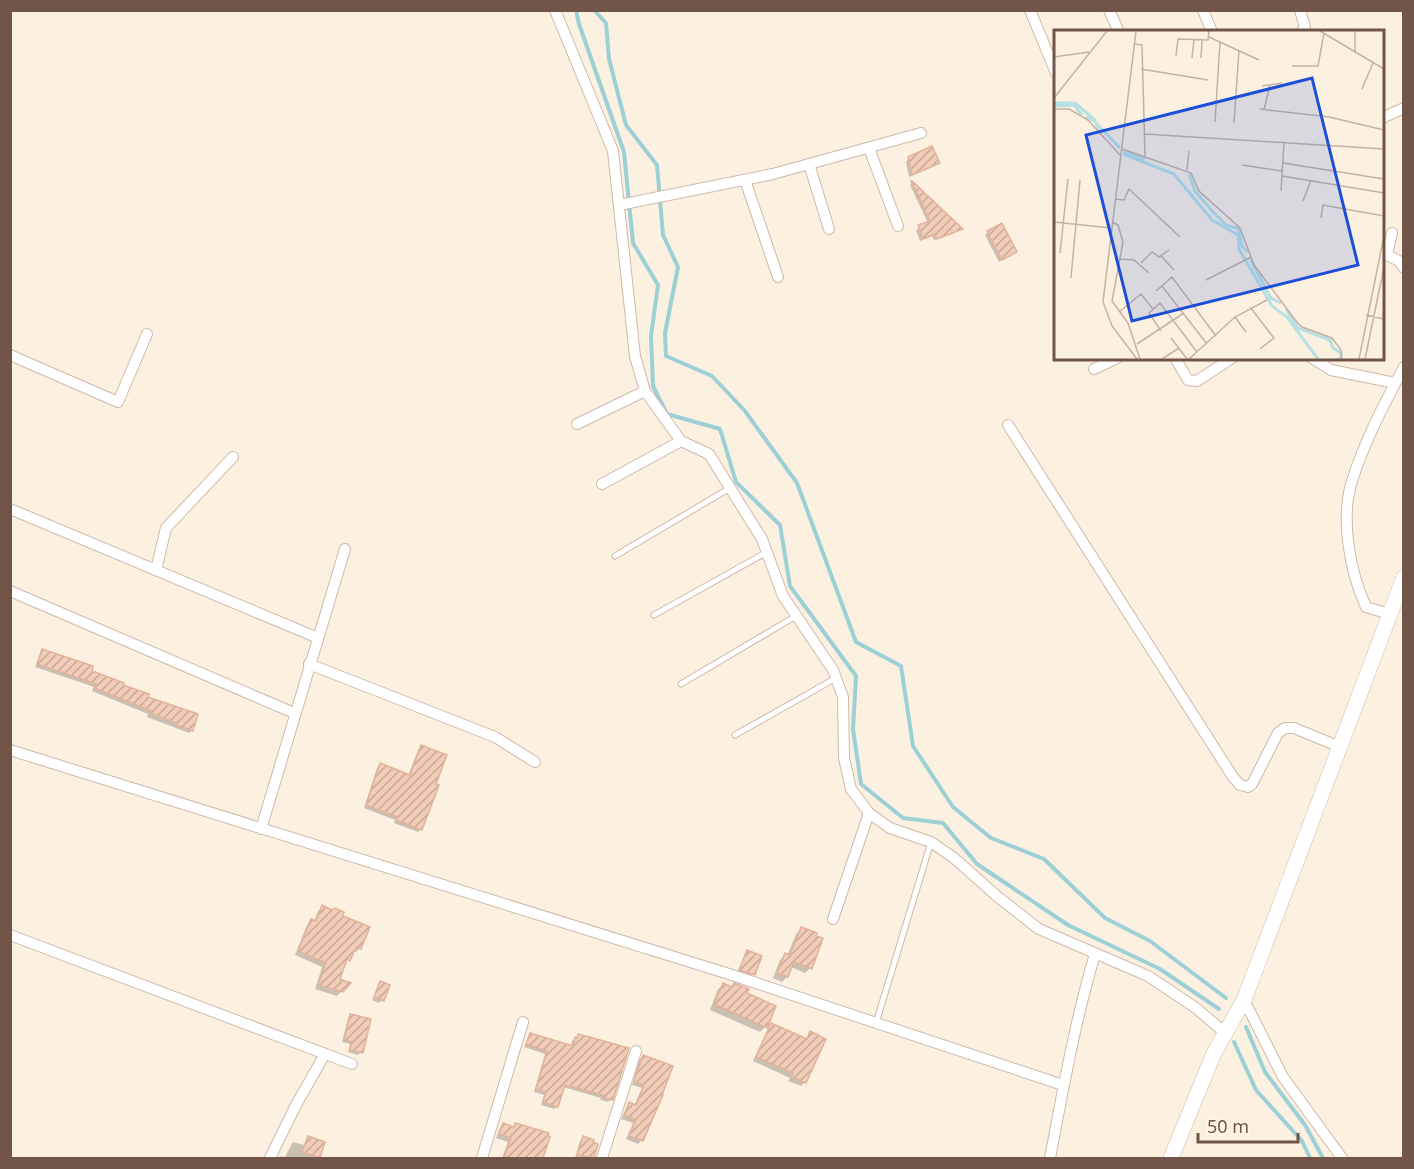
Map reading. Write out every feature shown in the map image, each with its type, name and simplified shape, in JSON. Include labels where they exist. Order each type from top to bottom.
[{"type":"street","points":[[555,10],[613,151],[635,356],[645,391],[681,441],[709,454],[762,538],[783,596],[836,678],[843,697],[844,758],[851,789],[869,813],[890,828],[932,842],[1039,929],[1148,976],[1196,1008],[1224,1032]]},
{"type":"street","points":[[1030,10],[1054,68]]},
{"type":"street","points":[[1109,10],[1118,30]]},
{"type":"street","points":[[1203,10],[1211,30]]},
{"type":"street","points":[[1299,10],[1305,27],[1303,30]]},
{"type":"street","points":[[1384,118],[1404,108]]},
{"type":"street","points":[[619,205],[745,180],[921,133]]},
{"type":"street","points":[[869,148],[898,226]]},
{"type":"street","points":[[808,164],[829,229]]},
{"type":"street","points":[[745,180],[778,277]]},
{"type":"street","points":[[1392,233],[1387,255],[1399,261],[1404,268]]},
{"type":"street","points":[[10,355],[118,402],[147,334]]},
{"type":"street","points":[[1094,369],[1113,360]]},
{"type":"street","points":[[1176,360],[1188,380],[1192,382],[1229,360]]},
{"type":"street","points":[[1315,360],[1332,370],[1395,383]]},
{"type":"street","points":[[1390,614],[1366,607],[1356,586],[1346,530],[1351,483],[1378,413],[1404,367]]},
{"type":"street","points":[[577,424],[645,391]]},
{"type":"street","points":[[1008,425],[1240,785],[1248,787],[1252,784],[1278,733],[1285,728],[1294,728],[1340,747]]},
{"type":"street","points":[[602,484],[681,441]]},
{"type":"street","points":[[156,570],[166,528],[233,457]]},
{"type":"street","points":[[10,509],[318,638]]},
{"type":"street","points":[[261,829],[345,549]]},
{"type":"street","points":[[1171,1158],[1214,1053],[1244,1000],[1403,581]]},
{"type":"street","points":[[10,591],[294,713]]},
{"type":"street","points":[[309,664],[495,737],[535,762]]},
{"type":"street","points":[[10,750],[729,974],[1063,1085]]},
{"type":"street","points":[[833,919],[869,813]]},
{"type":"street","points":[[10,935],[352,1065]]},
{"type":"street","points":[[1050,1158],[1063,1085],[1084,990],[1095,954]]},
{"type":"street","points":[[1244,1000],[1283,1077],[1342,1158]]},
{"type":"street","points":[[482,1158],[523,1022]]},
{"type":"street","points":[[602,1158],[636,1051]]},
{"type":"street","points":[[270,1158],[296,1105],[326,1054]]},
{"type":"lane","points":[[615,556],[730,488]]},
{"type":"lane","points":[[654,615],[767,552]]},
{"type":"lane","points":[[681,684],[797,616]]},
{"type":"lane","points":[[735,735],[836,678]]},
{"type":"lane","points":[[876,1023],[932,842]]},
{"type":"building","points":[[932,146],[940,163],[912,175],[908,157]]},
{"type":"building","points":[[911,181],[963,229],[937,239],[935,234],[923,239],[918,225],[930,221]]},
{"type":"building","points":[[1002,223],[1017,252],[1002,260],[987,231]]},
{"type":"building","points":[[42,649],[93,666],[92,671],[149,694],[148,697],[198,714],[193,731],[94,688],[96,684],[37,664]]},
{"type":"building","points":[[421,745],[447,755],[436,784],[439,785],[422,830],[366,805],[380,763],[410,775]]},
{"type":"building","points":[[322,905],[344,912],[343,916],[370,927],[361,949],[356,947],[350,961],[347,959],[340,979],[351,983],[343,992],[318,985],[326,963],[298,951],[311,919],[316,921]]},
{"type":"building","points":[[801,927],[823,938],[812,969],[794,962],[788,977],[777,973],[785,953],[790,955]]},
{"type":"building","points":[[747,950],[762,956],[755,975],[739,970]]},
{"type":"building","points":[[380,981],[390,985],[384,1001],[374,997]]},
{"type":"building","points":[[723,983],[732,987],[734,983],[749,989],[747,993],[776,1006],[767,1028],[714,1004]]},
{"type":"building","points":[[350,1014],[371,1019],[363,1053],[350,1050],[352,1042],[344,1040]]},
{"type":"building","points":[[771,1023],[807,1039],[810,1031],[826,1039],[806,1083],[792,1077],[793,1073],[756,1057]]},
{"type":"building","points":[[530,1033],[573,1046],[578,1034],[629,1048],[613,1100],[565,1085],[558,1107],[543,1102],[546,1092],[536,1089],[547,1051],[526,1044]]},
{"type":"building","points":[[643,1055],[673,1066],[643,1141],[629,1136],[636,1120],[624,1115],[629,1102],[636,1105],[644,1085],[634,1081]]},
{"type":"building","points":[[503,1123],[514,1127],[515,1123],[549,1133],[550,1137],[543,1158],[504,1158],[511,1138],[499,1134]]},
{"type":"building","points":[[308,1136],[325,1142],[320,1158],[302,1152]]},
{"type":"building","points":[[583,1136],[598,1144],[594,1158],[577,1155]]},
{"type":"waterway","points":[[576,10],[624,152],[633,243],[658,285],[651,336],[653,386],[667,414],[720,429],[736,482],[780,525],[790,586],[856,676],[853,729],[861,784],[903,818],[943,823],[977,864],[1068,925],[1160,969],[1219,1009]]},
{"type":"waterway","points":[[594,10],[606,23],[609,59],[626,125],[657,165],[663,235],[678,267],[665,333],[666,356],[712,376],[745,411],[797,483],[856,642],[901,666],[913,746],[953,807],[991,838],[1044,859],[1105,918],[1150,941],[1226,998]]},
{"type":"waterway","points":[[1246,1027],[1265,1072],[1305,1125],[1323,1158]]},
{"type":"waterway","points":[[1234,1042],[1256,1090],[1302,1141],[1310,1158]]}]
